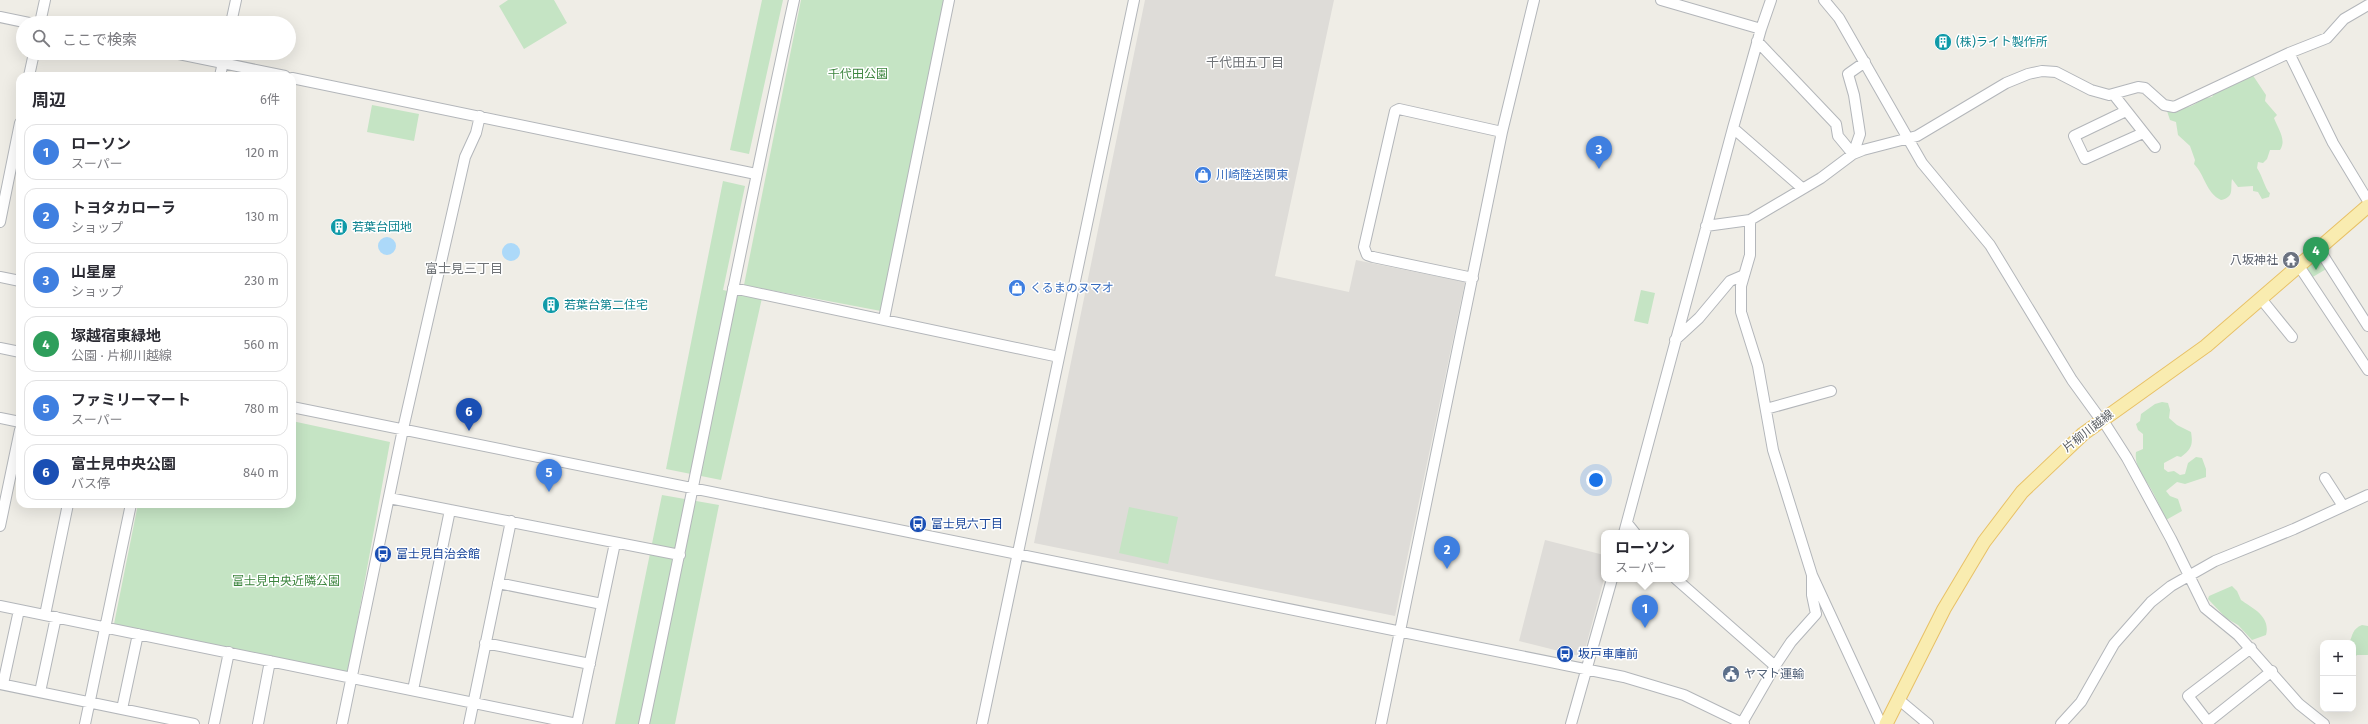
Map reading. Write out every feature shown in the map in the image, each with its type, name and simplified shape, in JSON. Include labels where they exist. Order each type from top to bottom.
[{"type":"main road","name":"片柳川越線","points":[[1886,724],[1944,609],[1984,542],[2022,492],[2043,469],[2101,420],[2190,358],[2262,300],[2368,206]]},
{"type":"street","points":[[41,16],[44,0]]},
{"type":"street","points":[[232,16],[235,0]]},
{"type":"street","points":[[644,724],[694,489],[756,174],[794,0]]},
{"type":"street","points":[[884,319],[950,0]]},
{"type":"street","points":[[982,724],[1134,0]]},
{"type":"street","points":[[1381,724],[1502,132],[1534,0]]},
{"type":"street","points":[[1661,0],[1695,5],[1760,29]]},
{"type":"street","points":[[1625,528],[1760,29],[1771,0]]},
{"type":"street","points":[[1824,0],[1839,18],[1922,163],[1990,245],[2072,380],[2127,458],[2205,608],[2251,648],[2299,704],[2324,724]]},
{"type":"street","points":[[1706,226],[1750,220],[1802,188],[1825,176],[1853,154],[1917,136],[2006,83],[2042,71],[2056,72],[2100,94],[2114,95],[2138,87],[2145,88],[2164,105],[2174,107],[2327,38],[2344,19],[2368,5]]},
{"type":"street","points":[[0,17],[16,20]]},
{"type":"street","points":[[1757,41],[1836,124],[1838,136],[1853,154]]},
{"type":"street","points":[[2289,54],[2333,143],[2368,201]]},
{"type":"street","points":[[30,72],[32,60]]},
{"type":"street","points":[[221,72],[224,60]]},
{"type":"street","points":[[231,60],[271,72]]},
{"type":"street","points":[[1853,154],[1860,134],[1854,95],[1848,74],[1865,62]]},
{"type":"street","points":[[296,79],[756,174]]},
{"type":"street","points":[[2114,95],[2155,147]]},
{"type":"street","points":[[1473,278],[1373,257],[1367,255],[1364,247],[1395,111],[1399,109],[1502,132]]},
{"type":"street","points":[[2126,112],[2074,136],[2085,159],[2143,133]]},
{"type":"street","points":[[342,724],[403,429],[465,157],[476,133],[480,116]]},
{"type":"street","points":[[1733,128],[1802,188]]},
{"type":"street","points":[[0,222],[4,178],[16,137]]},
{"type":"street","points":[[1750,220],[1750,255],[1741,286],[1741,312],[1758,366],[1773,450],[1812,575],[1880,724]]},
{"type":"street","points":[[2319,249],[2368,326]]},
{"type":"street","points":[[2299,266],[2368,370]]},
{"type":"street","points":[[1675,341],[1699,318],[1730,281],[1744,275]]},
{"type":"street","points":[[0,277],[16,280]]},
{"type":"street","points":[[733,288],[1059,357]]},
{"type":"street","points":[[2262,300],[2292,337]]},
{"type":"street","points":[[0,348],[16,351]]},
{"type":"street","points":[[1766,410],[1831,391]]},
{"type":"street","points":[[296,408],[1586,669],[1658,686],[1704,703],[1743,724],[1775,666],[1791,642],[1816,614],[1812,595],[1812,575]]},
{"type":"street","points":[[0,418],[16,421]]},
{"type":"street","points":[[0,526],[16,449]]},
{"type":"street","points":[[2325,478],[2343,506]]},
{"type":"street","points":[[2060,724],[2080,702],[2105,656],[2127,628],[2151,602],[2189,575],[2368,495]]},
{"type":"street","points":[[389,498],[680,555]]},
{"type":"street","points":[[46,615],[67,508]]},
{"type":"street","points":[[85,724],[130,508]]},
{"type":"street","points":[[413,690],[450,510]]},
{"type":"street","points":[[469,724],[510,521]]},
{"type":"street","points":[[0,606],[577,724],[615,543]]},
{"type":"street","points":[[1571,724],[1611,582]]},
{"type":"street","points":[[1679,582],[1775,666]]},
{"type":"street","points":[[498,583],[602,604]]},
{"type":"street","points":[[19,610],[1,684],[194,724]]},
{"type":"street","points":[[40,692],[56,617]]},
{"type":"street","points":[[122,709],[138,634]]},
{"type":"street","points":[[485,643],[590,664]]},
{"type":"street","points":[[2251,648],[2188,696],[2208,722],[2272,671]]},
{"type":"street","points":[[214,724],[229,652]]},
{"type":"street","points":[[258,724],[270,661]]},
{"type":"street","points":[[1898,699],[1928,724]]},
{"type":"shaded area","points":[[1145,0],[1334,0],[1275,276],[1349,292],[1356,260],[1465,282],[1395,616],[1034,543]]},
{"type":"shaded area","points":[[1545,540],[1601,554],[1601,582],[1603,582],[1583,657],[1519,641]]},
{"type":"green space","points":[[508,0],[554,0],[567,23],[524,49],[499,6]]},
{"type":"green space","points":[[762,0],[783,0],[749,154],[730,150]]},
{"type":"green space","name":"千代田公園","points":[[801,0],[946,0],[881,311],[744,285]]},
{"type":"green space","points":[[2252,74],[2266,95],[2265,101],[2277,115],[2274,118],[2283,142],[2280,150],[2270,150],[2267,159],[2263,163],[2258,162],[2257,168],[2268,192],[2270,193],[2269,197],[2262,199],[2258,192],[2253,191],[2253,186],[2238,187],[2232,179],[2230,195],[2221,200],[2212,193],[2198,168],[2194,164],[2195,160],[2190,146],[2178,135],[2176,122],[2170,120],[2167,111],[2169,109],[2192,106],[2204,98],[2212,97],[2217,89]]},
{"type":"green space","points":[[372,105],[419,114],[414,141],[367,132]]},
{"type":"green space","points":[[723,181],[745,186],[723,290],[762,298],[721,480],[666,469]]},
{"type":"green space","points":[[2316,260],[2323,260],[2328,268],[2311,278],[2307,273],[2308,266]]},
{"type":"green space","points":[[1641,290],[1655,293],[1648,324],[1634,321]]},
{"type":"green space","points":[[2162,402],[2168,403],[2170,410],[2169,418],[2177,425],[2191,432],[2192,440],[2190,449],[2181,457],[2177,456],[2164,463],[2164,469],[2168,472],[2174,471],[2180,475],[2185,474],[2188,463],[2196,457],[2202,458],[2206,469],[2206,477],[2185,484],[2177,482],[2166,491],[2170,496],[2178,499],[2182,511],[2166,520],[2153,493],[2140,472],[2136,457],[2136,452],[2143,449],[2143,434],[2138,430],[2136,424],[2140,421],[2141,414],[2155,404]]},
{"type":"green space","name":"富士見中央近隣公園","points":[[296,422],[390,442],[348,673],[114,624],[137,508],[296,508]]},
{"type":"green space","points":[[662,495],[719,505],[675,724],[615,724]]},
{"type":"green space","points":[[1129,507],[1178,517],[1168,564],[1119,553]]},
{"type":"green space","points":[[2232,586],[2237,591],[2241,600],[2260,613],[2266,623],[2266,635],[2252,640],[2238,625],[2226,618],[2208,599],[2209,596]]},
{"type":"green space","points":[[2362,625],[2368,626],[2368,655],[2356,656],[2356,640],[2350,640],[2353,632]]},
{"type":"water","points":[[387,237],[393,240],[396,246],[393,252],[387,255],[381,252],[378,246],[381,240]]},
{"type":"water","points":[[511,243],[517,246],[520,252],[517,258],[511,261],[505,258],[502,252],[505,246]]},
{"type":"place","name":"(株)ライト製作所","points":[[1943,42]]},
{"type":"place","name":"山星屋","points":[[1599,169]]},
{"type":"place","name":"川崎陸送関東","points":[[1203,175]]},
{"type":"place","name":"若葉台団地","points":[[339,227]]},
{"type":"place","name":"八坂神社","points":[[2291,260]]},
{"type":"place","name":"塚越宿東緑地","points":[[2316,270]]},
{"type":"place","name":"くるまのヌマオ","points":[[1017,288]]},
{"type":"place","name":"若葉台第二住宅","points":[[551,305]]},
{"type":"place","name":"富士見中央公園","points":[[469,431]]},
{"type":"place","name":"ファミリーマート","points":[[549,492]]},
{"type":"place","name":"富士見六丁目","points":[[918,524]]},
{"type":"place","name":"富士見自治会館","points":[[383,554]]},
{"type":"place","name":"トヨタカローラ","points":[[1447,569]]},
{"type":"place","name":"ローソン","points":[[1645,628]]},
{"type":"place","name":"坂戸車庫前","points":[[1565,654]]},
{"type":"place","name":"ヤマト運輸","points":[[1731,674]]},
{"type":"district","name":"千代田五丁目","points":[[1245,62]]},
{"type":"district","name":"富士見三丁目","points":[[464,268]]}]
